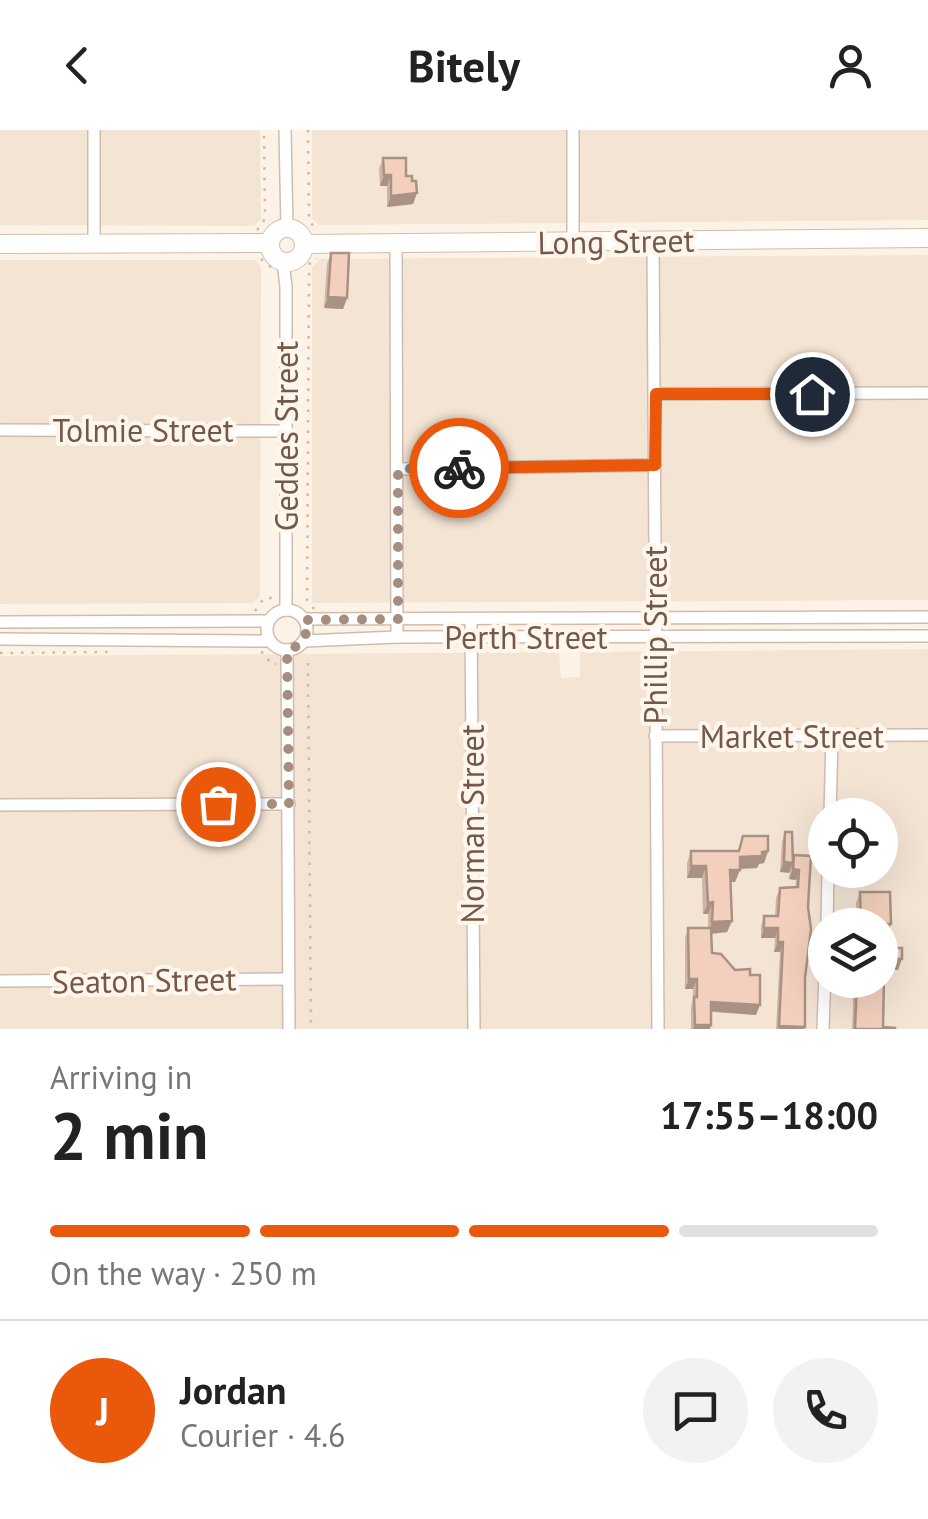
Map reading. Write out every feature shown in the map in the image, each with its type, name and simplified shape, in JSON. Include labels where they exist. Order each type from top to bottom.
[{"type":"street","points":[[94,130],[94,244]]},
{"type":"street","points":[[285,130],[287,228]]},
{"type":"street","points":[[573,130],[574,241]]},
{"type":"street","points":[[287,228],[310,243],[284,269],[272,255],[270,243],[275,233],[287,228]]},
{"type":"street","name":"Long Street","points":[[310,243],[928,238]]},
{"type":"street","name":"Phillip Street","points":[[653,240],[658,1029]]},
{"type":"street","points":[[396,242],[396,637]]},
{"type":"street","points":[[0,244],[270,243]]},
{"type":"street","name":"Geddes Street","points":[[284,269],[286,610]]},
{"type":"street","points":[[656,394],[928,393]]},
{"type":"street","name":"Tolmie Street","points":[[0,430],[287,430]]},
{"type":"street","points":[[398,469],[655,465]]},
{"type":"street","points":[[287,657],[304,642],[307,632],[297,612],[286,610],[274,614],[266,629],[270,641],[287,657],[289,1029]]},
{"type":"street","name":"Perth Street","points":[[304,620],[928,616]]},
{"type":"street","name":"Norman Street","points":[[471,619],[474,1029]]},
{"type":"street","points":[[150,620],[150,638]]},
{"type":"street","points":[[0,622],[268,621]]},
{"type":"street","name":"Perth Street","points":[[304,642],[396,637],[928,636]]},
{"type":"street","points":[[0,639],[270,641]]},
{"type":"street","name":"Market Street","points":[[655,736],[928,735]]},
{"type":"street","points":[[830,798],[832,736]]},
{"type":"street","points":[[0,805],[289,804]]},
{"type":"street","name":"Seaton Street","points":[[0,982],[288,979]]},
{"type":"street","points":[[823,1029],[824,998]]},
{"type":"path","points":[[264,130],[265,215]]},
{"type":"path","points":[[308,130],[310,221],[317,228],[310,243]]},
{"type":"path","points":[[284,269],[309,276],[307,600],[318,621]]},
{"type":"path","points":[[257,651],[266,654],[270,664],[287,657]]},
{"type":"path","points":[[0,653],[119,652]]},
{"type":"path","points":[[308,663],[311,1029]]},
{"type":"shaded area","points":[[0,130],[260,130],[261,219],[254,226],[0,225]]},
{"type":"shaded area","points":[[312,130],[928,130],[928,220],[319,225],[312,218]]},
{"type":"shaded area","points":[[928,255],[928,600],[312,603],[312,268],[320,259]]},
{"type":"shaded area","points":[[0,260],[256,260],[261,267],[260,597],[253,603],[0,604]]},
{"type":"shaded area","points":[[928,649],[928,1029],[0,1029],[0,656],[559,652],[561,678],[580,677],[580,652]]},
{"type":"building","points":[[383,158],[406,158],[406,176],[416,181],[417,193],[391,196],[391,175],[384,175]]},
{"type":"building","points":[[331,253],[349,253],[347,298],[328,297]]},
{"type":"building","points":[[785,832],[792,832],[793,863],[784,862]]},
{"type":"building","points":[[743,836],[768,836],[768,851],[762,852],[762,856],[740,857],[740,870],[730,870],[732,921],[712,922],[713,902],[708,903],[706,866],[691,866],[691,851],[739,851]]},
{"type":"building","points":[[794,855],[808,856],[805,1027],[779,1026],[783,942],[778,942],[778,928],[764,928],[764,916],[778,916],[780,888],[798,887],[799,870],[793,869]]},
{"type":"building","points":[[860,892],[890,892],[890,908],[860,908]]},
{"type":"building","points":[[688,928],[711,928],[712,953],[721,954],[735,970],[750,969],[750,975],[760,975],[760,1005],[711,1002],[711,1025],[695,1025],[697,979],[689,979]]},
{"type":"building","points":[[856,998],[884,998],[883,1027],[895,1029],[855,1029]]},
{"type":"way so far","points":[[218,804],[289,804],[287,650],[300,645],[306,637],[304,620],[398,619],[398,469],[459,468]]},
{"type":"route","points":[[459,468],[655,465],[656,394],[812,394]]}]
